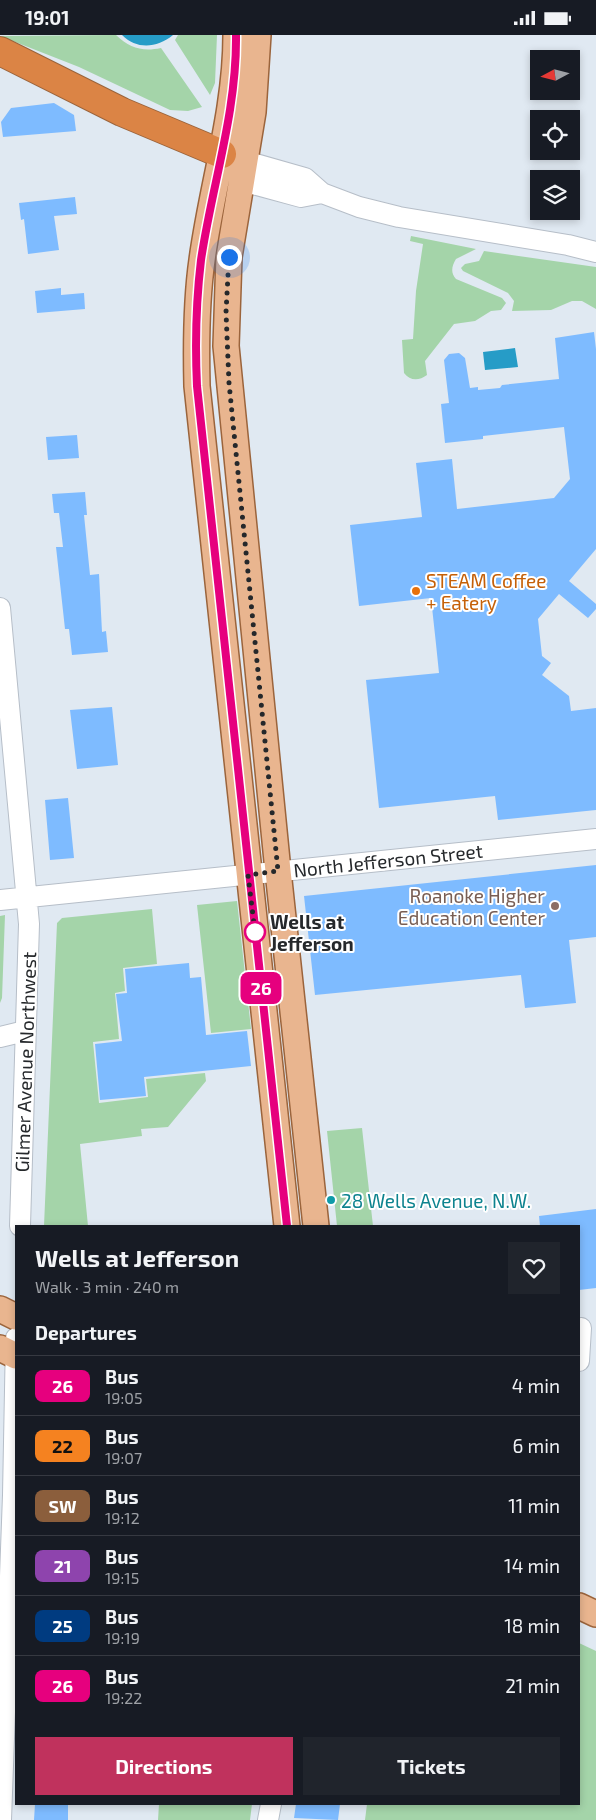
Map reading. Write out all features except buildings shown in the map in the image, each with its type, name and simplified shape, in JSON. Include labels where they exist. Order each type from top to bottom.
[{"type":"highway","points":[[0,51],[122,112],[237,165]]},
{"type":"main road","points":[[236,35],[232,97],[237,165],[229,257],[226,346],[278,871],[316,1225]]},
{"type":"main road","points":[[258,35],[256,93],[237,165],[202,260],[197,315],[197,377],[248,875],[287,1225]]},
{"type":"main road","points":[[0,1309],[15,1316]]},
{"type":"main road","points":[[0,1348],[15,1356]]},
{"type":"main road","points":[[580,1606],[596,1614]]},
{"type":"street","points":[[237,165],[301,197],[322,193],[359,207],[399,217],[568,245],[596,252]]},
{"type":"street","name":"Gilmer Avenue Northwest","points":[[0,608],[29,924],[20,1225]]},
{"type":"street","name":"North Jefferson Street","points":[[0,900],[596,839]]},
{"type":"street","points":[[0,1037],[25,1031]]},
{"type":"street","points":[[580,1356],[585,1328]]},
{"type":"street","points":[[1,1820],[15,1387]]},
{"type":"street","points":[[268,1820],[271,1805]]},
{"type":"green space","points":[[116,35],[126,43],[137,48],[161,48],[202,107],[188,111],[170,110],[79,67],[0,36]]},
{"type":"green space","points":[[178,35],[217,35],[215,83],[210,95],[175,40]]},
{"type":"green space","points":[[411,236],[476,249],[456,259],[452,269],[454,276],[456,279],[502,298],[506,303],[501,310],[491,311],[475,321],[454,324],[425,361],[427,375],[415,379],[409,378],[404,373],[402,340],[413,339],[416,291],[423,244],[410,241]]},
{"type":"green space","points":[[484,251],[596,267],[596,309],[582,301],[572,301],[551,310],[512,311],[514,301],[508,293],[463,271],[461,268],[465,264],[479,261]]},
{"type":"green space","points":[[237,901],[251,1029],[211,1033],[197,905]]},
{"type":"green space","points":[[152,909],[157,964],[123,968],[125,991],[115,993],[119,1039],[93,1042],[99,1103],[148,1097],[146,1079],[205,1073],[206,1081],[168,1127],[141,1129],[142,1136],[80,1144],[88,1225],[44,1225],[57,923],[62,918]]},
{"type":"green space","points":[[5,915],[2,998],[0,1003],[0,916]]},
{"type":"green space","points":[[362,1128],[373,1225],[337,1225],[327,1131]]},
{"type":"green space","points":[[580,1643],[596,1651],[596,1820],[365,1820],[367,1805],[580,1805]]},
{"type":"green space","points":[[159,1805],[252,1805],[250,1820],[158,1820]]},
{"type":"water","points":[[122,35],[173,35],[154,45],[141,45],[128,40]]},
{"type":"water","points":[[515,348],[518,367],[485,370],[483,352]]},
{"type":"bus line","name":"26","points":[[236,35],[231,104],[199,282],[197,386],[224,657],[287,1225]]},
{"type":"place","name":"STEAM Coffee + Eatery","points":[[416,591]]},
{"type":"place","name":"Roanoke Higher Education Center","points":[[555,906]]},
{"type":"place","name":"Wells at Jefferson","points":[[255,932]]},
{"type":"place","name":"28 Wells Avenue, N.W.","points":[[331,1200]]},
{"type":"route","points":[[229,257],[226,346],[278,871],[248,875],[255,932]]}]
